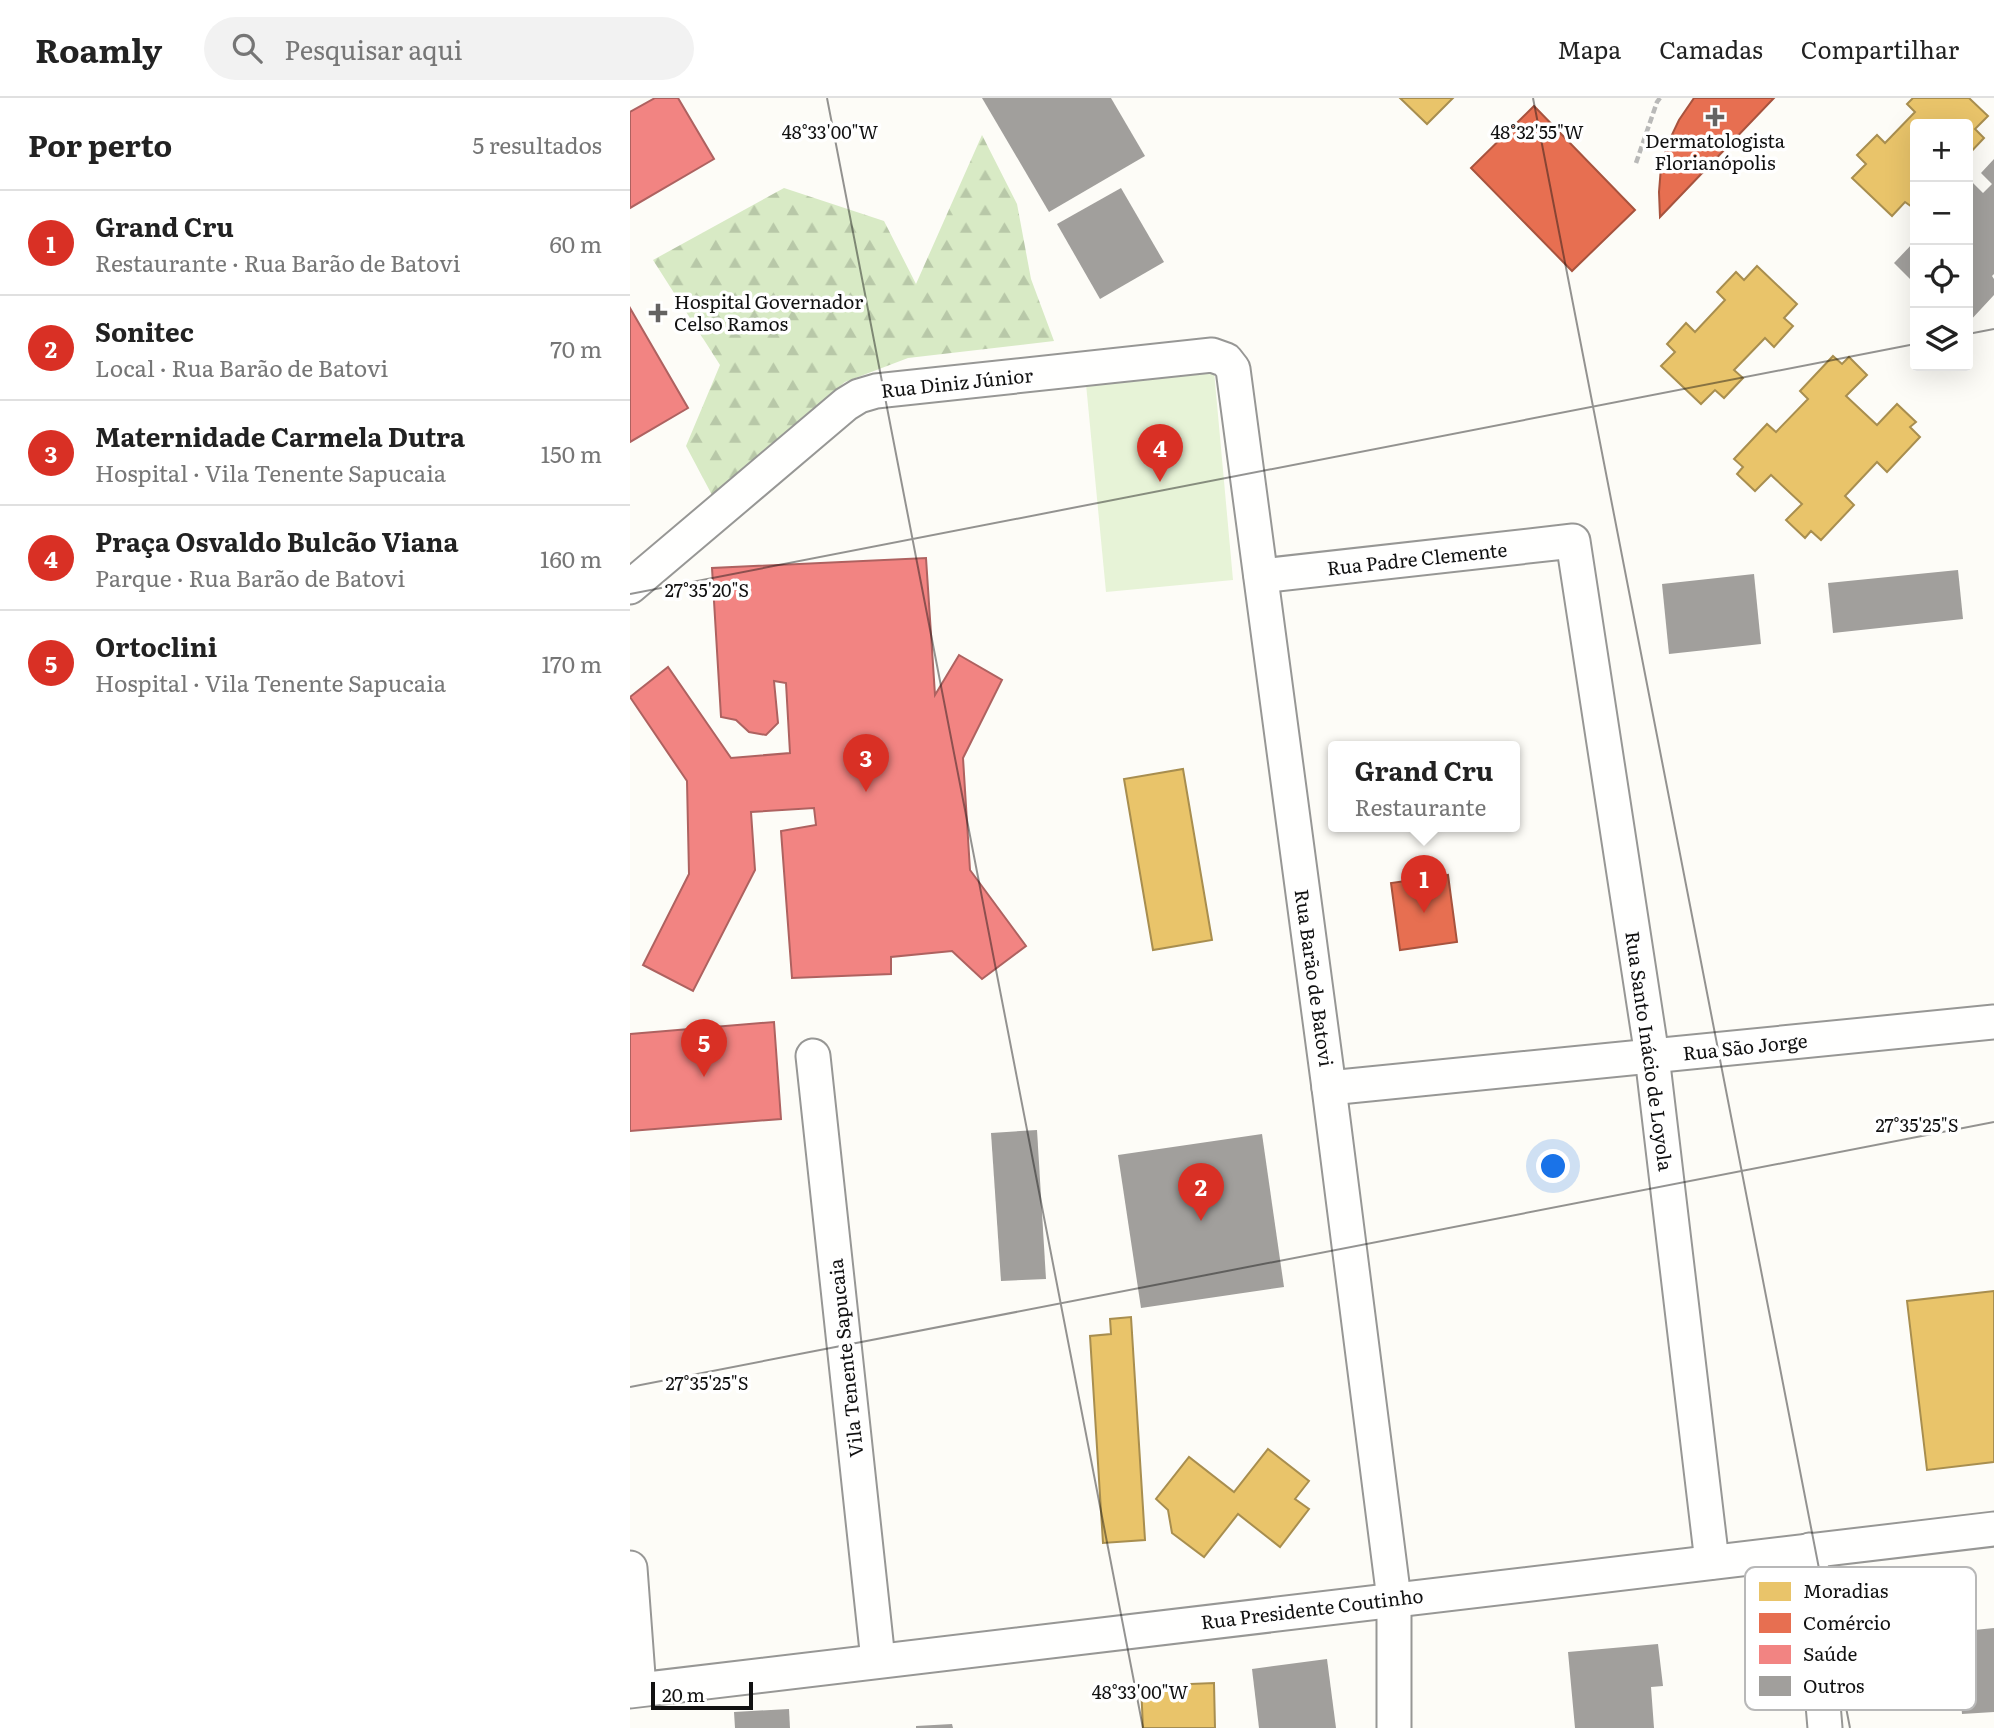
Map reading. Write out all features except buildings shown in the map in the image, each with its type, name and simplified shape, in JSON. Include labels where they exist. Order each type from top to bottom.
[{"type":"street","name":"Rua Diniz Júnior","points":[[630,587],[788,452],[859,396],[876,391],[1212,355],[1226,360]]},
{"type":"street","name":"Rua Barão de Batovi","points":[[1226,360],[1233,369],[1394,1599],[1394,1728]]},
{"type":"street","name":"Rua Padre Clemente","points":[[1261,576],[1573,541]]},
{"type":"street","name":"Rua Santo Inácio de Loyola","points":[[1573,541],[1652,1056],[1712,1562]]},
{"type":"street","name":"Rua São Jorge","points":[[1329,1088],[1994,1022]]},
{"type":"street","name":"Vila Tenente Sapucaia","points":[[813,1056],[878,1660]]},
{"type":"street","name":"Rua Presidente Coutinho","points":[[635,1690],[1994,1529]]},
{"type":"street","points":[[1810,1550],[1811,1567]]},
{"type":"street","points":[[630,1569],[635,1690]]},
{"type":"street","points":[[1823,1710],[1825,1728]]},
{"type":"path","points":[[1636,163],[1660,98]]},
{"type":"green space","points":[[982,135],[1017,204],[1031,279],[1054,341],[908,358],[845,382],[712,495],[686,446],[720,365],[653,260],[784,188],[884,221],[916,284]]},
{"type":"green space","points":[[1214,371],[1233,580],[1106,592],[1086,384]]},
{"type":"place","name":"Dermatologista Florianópolis","points":[[1715,117]]},
{"type":"place","name":"Hospital Governador Celso Ramos","points":[[658,313]]},
{"type":"place","name":"Praça Osvaldo Bulcão Viana","points":[[1160,482]]},
{"type":"place","name":"Maternidade Carmela Dutra","points":[[866,792]]},
{"type":"place","name":"Grand Cru","points":[[1424,913]]},
{"type":"place","name":"Ortoclini","points":[[704,1077]]},
{"type":"place","name":"Sonitec","points":[[1201,1221]]}]
